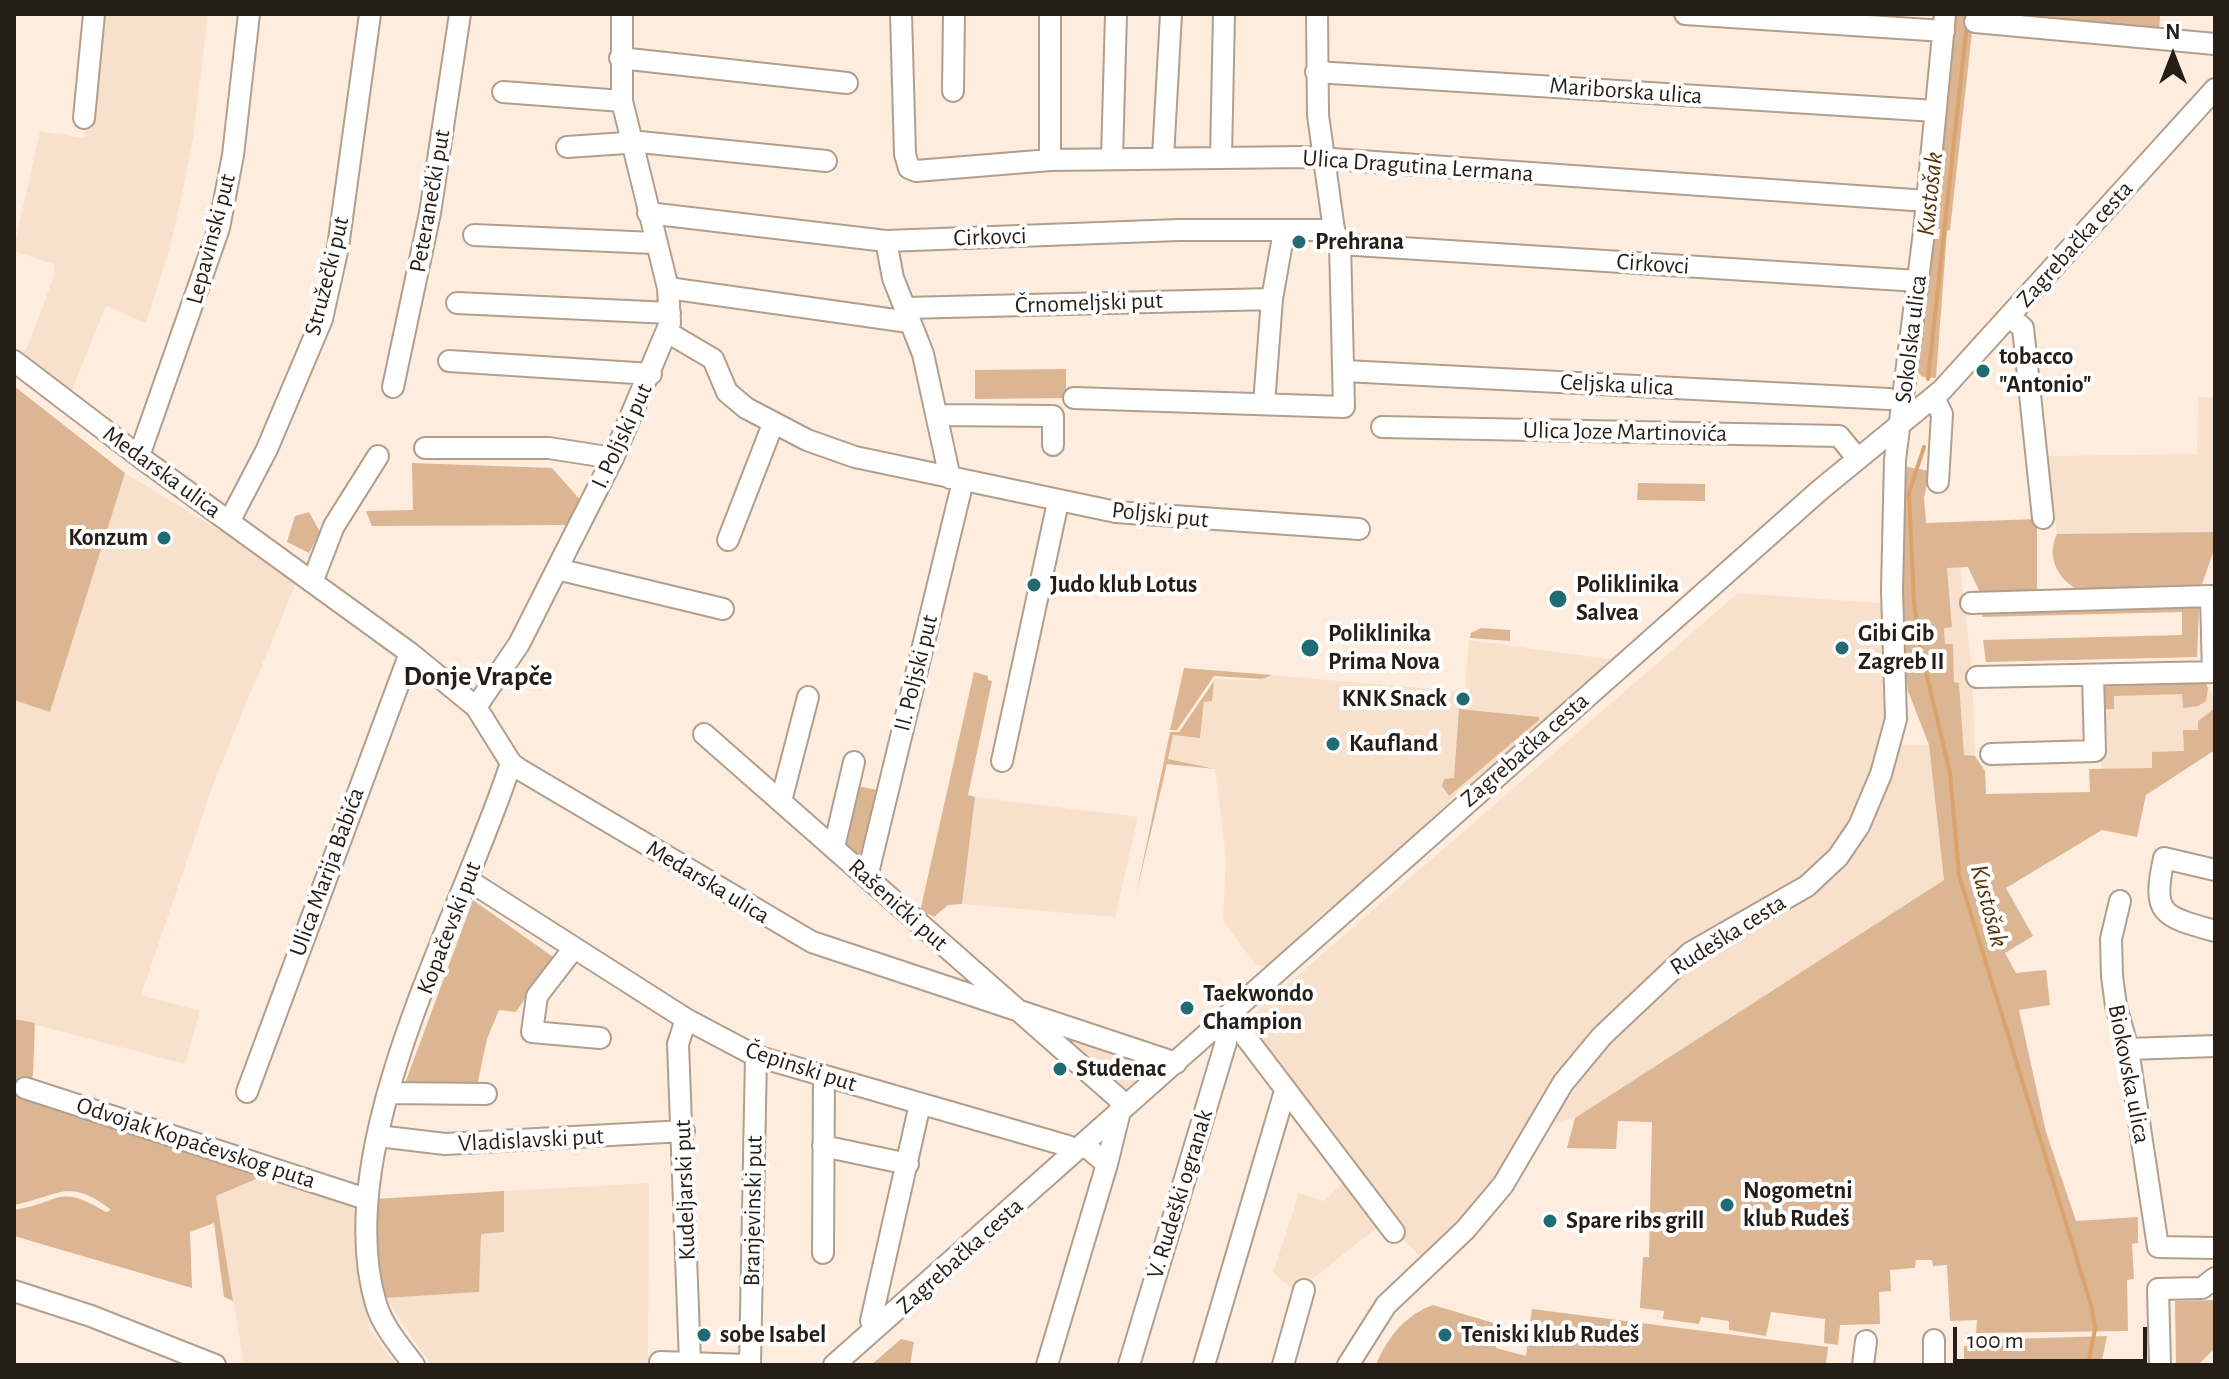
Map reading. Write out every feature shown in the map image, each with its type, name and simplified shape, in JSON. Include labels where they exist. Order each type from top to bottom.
[{"type":"street","points":[[84,118],[94,14]]},
{"type":"street","name":"Lepavinski put","points":[[139,456],[219,228],[233,155],[249,14]]},
{"type":"street","name":"Stružečki put","points":[[229,522],[267,449],[322,319],[338,247],[370,14]]},
{"type":"street","name":"Peteranečki put","points":[[393,387],[430,213],[460,14]]},
{"type":"street","name":"I. Poljski put","points":[[476,707],[519,644],[613,458],[651,374],[669,323],[668,288],[654,243],[622,101],[622,14]]},
{"type":"street","name":"Ulica Dragutina Lermana","points":[[901,14],[904,140],[909,168],[928,171],[1050,160],[1163,157],[1323,160],[1927,201]]},
{"type":"street","points":[[953,91],[954,14]]},
{"type":"street","points":[[1050,14],[1050,160]]},
{"type":"street","points":[[1112,158],[1116,14]]},
{"type":"street","points":[[1163,157],[1171,14]]},
{"type":"street","points":[[1221,157],[1224,14]]},
{"type":"street","points":[[1074,398],[1344,407],[1345,371],[1337,237],[1323,160],[1316,72],[1317,14]]},
{"type":"street","points":[[1685,14],[1945,23]]},
{"type":"street","points":[[1975,22],[2215,44]]},
{"type":"street","name":"Sokolska ulica","points":[[1901,424],[1945,23]]},
{"type":"street","points":[[620,58],[847,83]]},
{"type":"street","name":"Mariborska ulica","points":[[1316,72],[1936,111]]},
{"type":"street","name":"Zagrebačka cesta","points":[[834,1365],[1435,829],[1858,459],[1934,398],[2215,89]]},
{"type":"street","points":[[503,92],[622,101]]},
{"type":"street","points":[[567,147],[632,143],[826,161]]},
{"type":"street","name":"Cirkovci","points":[[648,213],[886,241],[1179,230],[1284,231],[1918,281]]},
{"type":"street","points":[[1264,404],[1272,299],[1284,231]]},
{"type":"street","points":[[474,235],[654,243]]},
{"type":"street","name":"II. Poljski put","points":[[867,877],[956,480],[923,354],[893,278],[886,241]]},
{"type":"street","name":"Črnomeljski put","points":[[668,288],[907,315],[1272,299]]},
{"type":"street","points":[[457,303],[669,323],[713,359],[732,398],[773,424],[855,457],[956,480]]},
{"type":"street","points":[[2010,317],[2023,328],[2043,518]]},
{"type":"street","name":"Medarska ulica","points":[[14,361],[410,653],[476,707],[511,763],[789,931],[812,942],[1176,1063]]},
{"type":"street","points":[[449,361],[651,374]]},
{"type":"street","name":"Celjska ulica","points":[[1345,371],[1889,399]]},
{"type":"street","points":[[1934,398],[1942,414],[1938,482]]},
{"type":"street","points":[[939,415],[1053,416],[1053,445]]},
{"type":"street","points":[[728,540],[773,424]]},
{"type":"street","name":"Rudeška cesta","points":[[1348,1365],[1386,1305],[1489,1204],[1563,1083],[1602,1036],[1690,953],[1807,886],[1838,857],[1859,826],[1881,774],[1896,719],[1892,508],[1901,424]]},
{"type":"street","name":"Ulica Joze Martinovića","points":[[1382,427],[1839,436],[1858,459]]},
{"type":"street","points":[[425,448],[549,448],[613,458]]},
{"type":"street","points":[[313,580],[334,526],[378,456]]},
{"type":"street","name":"Poljski put","points":[[956,480],[1058,502],[1194,520],[1359,529]]},
{"type":"street","points":[[1002,761],[1058,502]]},
{"type":"street","points":[[557,569],[723,609]]},
{"type":"street","points":[[1971,603],[2211,596],[2214,672],[1977,677]]},
{"type":"street","name":"Ulica Marija Babića","points":[[247,1092],[410,653]]},
{"type":"street","points":[[1991,754],[2095,751],[2093,675]]},
{"type":"street","points":[[781,801],[808,697]]},
{"type":"street","name":"Rašenički put","points":[[704,734],[1119,1099],[1121,1107]]},
{"type":"street","points":[[834,847],[854,762]]},
{"type":"street","name":"Kopačevski put","points":[[414,1365],[385,1326],[376,1304],[366,1199],[388,1093],[511,763]]},
{"type":"street","points":[[2215,870],[2164,858],[2157,893],[2159,902],[2182,922],[2215,931]]},
{"type":"street","name":"Čepinski put","points":[[468,880],[686,1019],[756,1056],[1078,1148]]},
{"type":"street","name":"Biokovska ulica","points":[[2120,901],[2111,939],[2112,976],[2116,1006],[2128,1049],[2158,1247],[2215,1248]]},
{"type":"street","points":[[574,948],[537,996],[532,1032],[600,1038]]},
{"type":"street","name":"Kudeljarski put","points":[[686,1019],[678,1044],[684,1131],[690,1362]]},
{"type":"street","points":[[1225,1019],[1394,1232]]},
{"type":"street","name":"V. Rudeški ogranak","points":[[1129,1365],[1226,1042],[1225,1019]]},
{"type":"street","points":[[2128,1049],[2215,1046]]},
{"type":"street","name":"Branjevinski put","points":[[748,1365],[756,1056]]},
{"type":"street","points":[[823,1253],[824,1076]]},
{"type":"street","name":"Odvojak Kopačevskog puta","points":[[25,1088],[366,1199]]},
{"type":"street","points":[[1204,1365],[1285,1091]]},
{"type":"street","points":[[388,1093],[486,1094]]},
{"type":"street","points":[[871,1321],[920,1104]]},
{"type":"street","points":[[1047,1365],[1121,1107]]},
{"type":"street","name":"Vladislavski put","points":[[378,1136],[445,1144],[684,1131]]},
{"type":"street","points":[[823,1146],[908,1164]]},
{"type":"street","points":[[1078,1148],[1107,1164]]},
{"type":"street","points":[[2160,1365],[2158,1289],[2202,1288],[2215,1278]]},
{"type":"street","points":[[1283,1365],[1304,1290]]},
{"type":"street","points":[[14,1291],[91,1316],[215,1365]]},
{"type":"street","points":[[1934,1340],[1934,1365]]},
{"type":"street","points":[[1863,1365],[1866,1341]]},
{"type":"street","points":[[660,1362],[748,1365]]},
{"type":"shaded area","points":[[96,14],[208,14],[193,138],[182,195],[170,247],[146,323],[106,306],[70,395],[19,355],[27,348],[54,276],[54,264],[14,251],[14,247],[40,131],[84,138]]},
{"type":"shaded area","points":[[1952,14],[1974,14],[1950,230],[1947,231],[1936,378],[1922,377],[1915,368],[1933,235],[1933,239],[1939,239],[1940,229],[1932,229]]},
{"type":"shaded area","points":[[1977,14],[2160,14],[2159,35]]},
{"type":"shaded area","points":[[1066,369],[1066,398],[975,399],[975,370]]},
{"type":"shaded area","points":[[14,386],[125,473],[50,712],[14,700]]},
{"type":"shaded area","points":[[2198,397],[2215,397],[2215,532],[2057,534],[2047,456],[2197,454]]},
{"type":"shaded area","points":[[412,463],[552,468],[583,503],[572,525],[372,526],[366,511],[413,510]]},
{"type":"shaded area","points":[[1902,466],[1930,471],[1924,498],[1926,523],[2037,519],[2037,596],[1982,597],[1968,567],[1947,568],[1952,627],[1944,628],[1945,644],[1953,644],[1954,682],[1959,683],[1964,755],[1975,756],[1985,771],[1986,794],[2090,792],[2089,769],[2152,768],[2152,752],[2184,751],[2183,730],[2198,730],[2198,721],[2215,708],[2215,750],[2146,795],[2137,837],[2102,830],[2006,888],[2033,936],[2005,953],[2016,973],[2046,970],[2050,1005],[2019,1010],[2046,1132],[2076,1221],[2138,1217],[2138,1243],[2132,1244],[2134,1279],[2127,1280],[2128,1331],[1976,1333],[1977,1320],[1950,1321],[1947,1265],[1933,1266],[1932,1260],[1916,1260],[1915,1268],[1890,1270],[1891,1291],[1879,1292],[1880,1324],[1840,1325],[1838,1345],[1824,1343],[1825,1319],[1771,1312],[1766,1336],[1729,1330],[1729,1321],[1701,1317],[1699,1324],[1663,1319],[1664,1311],[1640,1308],[1643,1257],[1649,1257],[1652,1122],[1618,1121],[1616,1149],[1567,1148],[1575,1118],[1944,880],[1929,745],[1908,691],[1900,623]]},
{"type":"shaded area","points":[[125,473],[298,578],[215,779],[141,995],[200,1011],[185,1064],[14,1019],[14,700],[50,712]]},
{"type":"shaded area","points":[[1638,483],[1705,484],[1705,501],[1637,500]]},
{"type":"shaded area","points":[[309,512],[320,532],[309,553],[287,542],[295,516]]},
{"type":"shaded area","points":[[2215,532],[2215,547],[2200,590],[2081,591],[2066,582],[2054,560],[2057,534]]},
{"type":"shaded area","points":[[1960,567],[1972,668],[1975,756],[1964,756],[1959,683],[1954,683],[1953,644],[1945,645],[1944,628],[1952,626],[1947,568]]},
{"type":"shaded area","points":[[1738,593],[1893,604],[1888,716],[1882,745],[1929,745],[1944,880],[1575,1118],[1528,1128],[1475,1207],[1422,1258],[1385,1221],[1296,1292],[1273,1273],[1299,1193],[1324,1201],[1350,1176],[1243,1023]]},
{"type":"shaded area","points":[[2201,600],[2207,608],[2199,609],[2197,657],[1986,662],[1983,640],[2182,635],[2182,612],[1982,617],[1984,607]]},
{"type":"shaded area","points":[[1481,628],[1510,630],[1510,641],[1470,638],[1471,633]]},
{"type":"shaded area","points":[[1469,640],[1615,660],[1450,801],[1355,890],[1321,915],[1275,962],[1266,967],[1255,964],[1223,921],[1226,858],[1215,769],[1168,759],[1173,735],[1200,738],[1205,701],[1212,700],[1214,679],[1257,680],[1258,674],[1469,692],[1469,688],[1465,687]]},
{"type":"shaded area","points":[[1184,668],[1272,675],[1262,679],[1214,676],[1177,730],[1170,730]]},
{"type":"shaded area","points":[[974,672],[988,676],[988,680],[992,681],[968,795],[975,797],[962,904],[948,905],[934,917],[929,914],[919,916]]},
{"type":"shaded area","points":[[1214,681],[1212,701],[1204,702],[1200,738],[1173,735],[1168,759],[1215,769],[1167,764],[1136,895],[1170,732],[1179,732]]},
{"type":"shaded area","points":[[2110,681],[2205,682],[2208,688],[2206,701],[2198,706],[2183,708],[2182,694],[2114,696],[2114,709],[2104,709],[2102,685]]},
{"type":"shaded area","points":[[2205,682],[2215,698],[2215,737],[2119,797],[2101,769],[2100,697]]},
{"type":"shaded area","points":[[1459,709],[1539,717],[1539,720],[1449,796],[1442,786],[1444,779],[1454,778]]},
{"type":"shaded area","points":[[853,785],[882,791],[865,857],[844,848]]},
{"type":"shaded area","points":[[975,797],[1138,817],[1115,917],[962,904]]},
{"type":"shaded area","points":[[473,900],[553,957],[516,1012],[499,1010],[487,1039],[477,1086],[404,1086]]},
{"type":"shaded area","points":[[14,1019],[35,1023],[33,1075],[29,1085],[14,1082]]},
{"type":"shaded area","points":[[1041,1023],[1145,1061],[1149,1073],[1124,1094]]},
{"type":"shaded area","points":[[14,1089],[261,1177],[216,1196],[233,1301],[224,1297],[214,1223],[190,1232],[192,1288],[14,1236],[14,1210],[60,1197],[78,1198],[106,1212],[111,1210],[97,1200],[74,1192],[53,1194],[14,1205]]},
{"type":"shaded area","points":[[271,1173],[357,1200],[369,1329],[396,1365],[244,1365],[216,1196]]},
{"type":"shaded area","points":[[649,1183],[648,1365],[431,1365],[385,1298],[479,1292],[481,1233],[504,1231],[504,1191]]},
{"type":"shaded area","points":[[504,1191],[504,1232],[481,1234],[479,1292],[385,1298],[374,1264],[375,1199]]},
{"type":"shaded area","points":[[2215,1300],[2215,1348],[2198,1365],[2176,1365],[2175,1301]]},
{"type":"shaded area","name":"Teniski klub Rudeš","points":[[1433,1305],[1497,1324],[1496,1348],[1526,1356],[1532,1309],[1828,1347],[1826,1365],[1376,1365],[1398,1329],[1414,1315]]},
{"type":"shaded area","points":[[2107,1336],[2101,1365],[1964,1365],[1964,1346],[1975,1346],[1976,1340]]},
{"type":"shaded area","points":[[901,1339],[914,1342],[910,1365],[871,1365]]},
{"type":"waterway","name":"Kustošak","points":[[1928,379],[1968,14]]},
{"type":"waterway","name":"Kustošak","points":[[1924,447],[1909,493],[1914,602],[1920,647],[1950,773],[1959,875],[2092,1308],[2095,1329],[2088,1365]]},
{"type":"place","name":"Prehrana","points":[[1299,242]]},
{"type":"place","name":"tobacco \"Antonio\"","points":[[1983,371]]},
{"type":"place","name":"Konzum","points":[[164,538]]},
{"type":"place","name":"Judo klub Lotus","points":[[1034,585]]},
{"type":"place","name":"Poliklinika Salvea","points":[[1558,599]]},
{"type":"place","name":"Poliklinika Prima Nova","points":[[1310,648]]},
{"type":"place","name":"Gibi Gib Zagreb II","points":[[1842,648]]},
{"type":"place","name":"KNK Snack","points":[[1463,699]]},
{"type":"place","name":"Kaufland","points":[[1333,744]]},
{"type":"place","name":"Taekwondo Champion","points":[[1187,1008]]},
{"type":"place","name":"Studenac","points":[[1060,1069]]},
{"type":"place","name":"Nogometni klub Rudeš","points":[[1727,1205]]},
{"type":"place","name":"Spare ribs grill","points":[[1550,1221]]},
{"type":"place","name":"sobe Isabel","points":[[704,1335]]},
{"type":"place","name":"Teniski klub Rudeš","points":[[1445,1335]]},
{"type":"district","name":"Donje Vrapče","points":[[478,677]]}]
